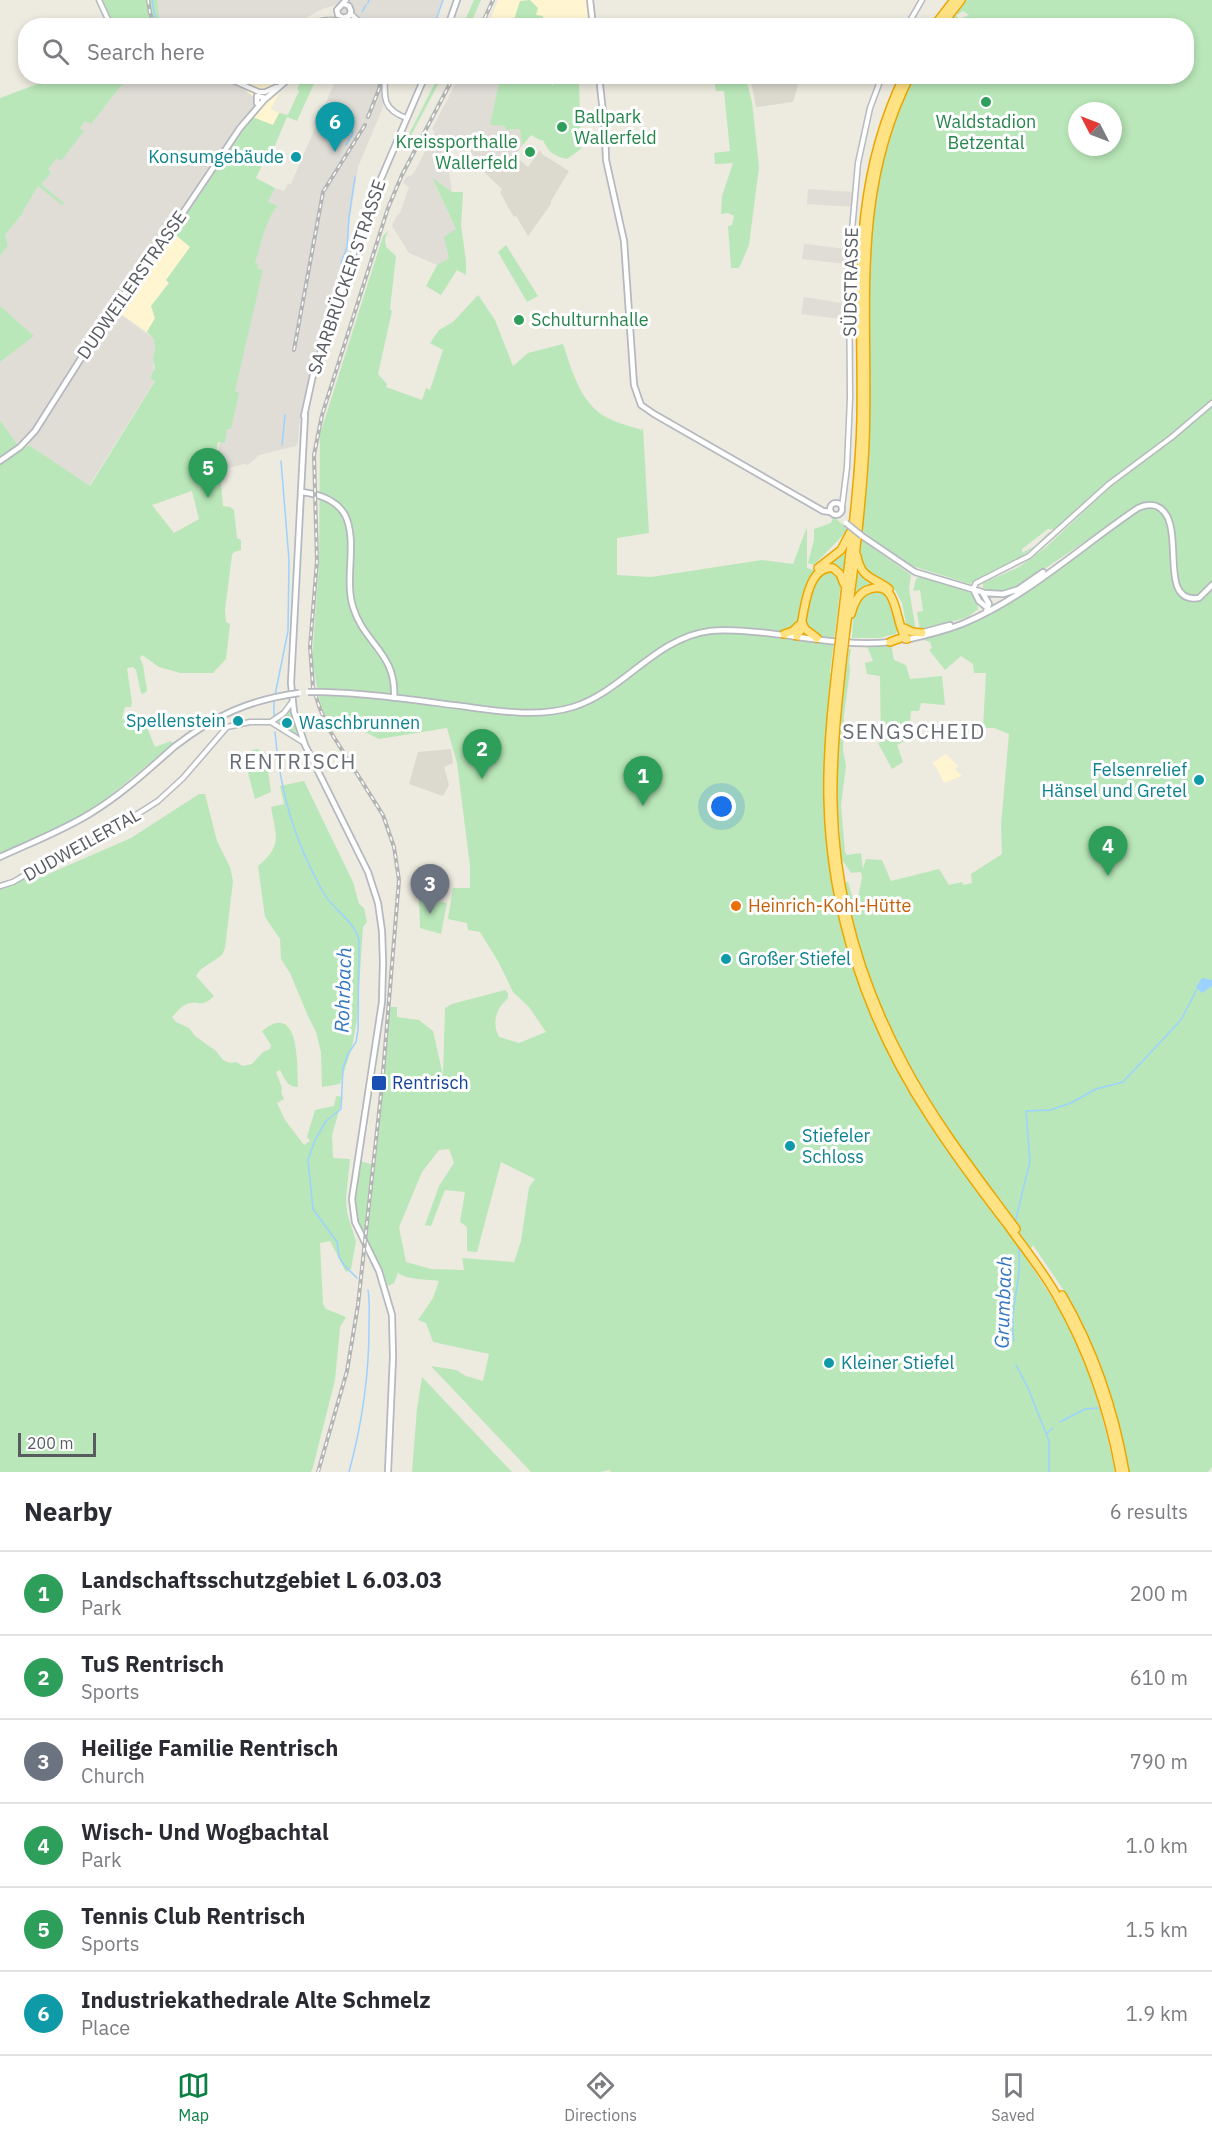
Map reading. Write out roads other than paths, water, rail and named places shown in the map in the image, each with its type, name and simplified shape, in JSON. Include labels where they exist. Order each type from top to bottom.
[{"type":"highway","points":[[941,18],[960,0]]},
{"type":"highway","points":[[842,617],[860,435],[860,279],[864,210],[880,134],[901,84]]},
{"type":"highway","points":[[891,640],[899,634],[902,628],[895,595],[862,571],[857,557],[865,443],[865,279],[869,212],[875,174],[885,136],[907,84]]},
{"type":"highway","points":[[797,636],[813,575],[844,545],[853,517]]},
{"type":"highway","points":[[859,537],[842,637],[829,749],[829,816],[836,883],[848,938],[870,1004],[899,1067],[930,1117],[985,1190],[1060,1296],[1079,1327],[1099,1371],[1112,1412],[1125,1472]]},
{"type":"highway","points":[[784,634],[790,633],[800,624],[813,578],[826,567],[836,569],[843,579],[842,637]]},
{"type":"highway","points":[[842,637],[856,600],[871,588],[883,589],[892,597],[906,638],[891,640]]},
{"type":"highway","points":[[800,624],[817,638]]},
{"type":"highway","points":[[902,628],[922,633]]},
{"type":"highway","points":[[1060,1296],[1097,1384],[1107,1414],[1120,1472]]},
{"type":"main road","points":[[451,18],[457,0]]},
{"type":"main road","points":[[590,0],[592,18]]},
{"type":"main road","points":[[346,2],[346,16]]},
{"type":"main road","points":[[346,2],[337,10],[346,16]]},
{"type":"main road","name":"DUDWEILERSTRASSE","points":[[0,461],[25,442],[41,421],[111,311],[162,244],[260,97],[281,84]]},
{"type":"main road","name":"DUDWEILERSTRASSE","points":[[240,128],[260,97],[281,84]]},
{"type":"main road","name":"SAARBRÜCKER STRASSE","points":[[388,1472],[394,1335],[392,1315],[378,1268],[357,1228],[352,1212],[352,1193],[382,1002],[384,962],[381,924],[376,896],[364,862],[303,742],[296,722],[291,683],[301,436],[304,414],[313,375],[370,202],[421,84]]},
{"type":"main road","points":[[600,84],[606,160],[624,241],[634,385],[639,402],[654,414],[823,511],[834,512],[842,510],[839,505],[834,512]]},
{"type":"main road","points":[[300,494],[312,494],[331,501],[345,516],[349,534],[349,582],[352,604],[363,628],[389,664],[399,693],[407,699]]},
{"type":"main road","points":[[906,638],[989,610],[1143,505],[1159,507],[1166,513],[1171,525],[1175,581],[1178,590],[1186,597],[1195,599],[1203,596],[1212,585]]},
{"type":"main road","points":[[834,512],[859,537],[908,568],[928,577],[982,592],[1003,594],[1019,589]]},
{"type":"main road","points":[[906,638],[962,624],[989,610],[1103,532]]},
{"type":"main road","points":[[973,589],[979,601],[989,610]]},
{"type":"main road","points":[[982,592],[988,601],[989,610]]},
{"type":"main road","points":[[979,601],[979,614]]},
{"type":"main road","points":[[0,857],[60,830],[90,813],[114,797],[204,725],[233,710],[265,699],[321,692],[382,696],[522,713],[559,710],[588,701],[604,692],[663,648],[695,634],[723,629],[854,643],[891,640]]},
{"type":"main road","points":[[394,698],[395,686]]},
{"type":"street","points":[[99,0],[107,18]]},
{"type":"street","points":[[912,18],[922,0]]},
{"type":"street","points":[[346,16],[353,18]]},
{"type":"street","points":[[241,84],[260,97]]},
{"type":"street","points":[[385,84],[384,94],[387,104],[393,111],[406,118]]},
{"type":"street","name":"SÜDSTRASSE","points":[[839,505],[844,491],[850,398],[849,264],[858,163],[870,108],[879,84]]},
{"type":"street","points":[[973,589],[981,580],[1029,556],[1109,483],[1172,437],[1212,403]]},
{"type":"street","points":[[292,702],[271,722],[303,742]]},
{"type":"street","name":"DUDWEILERTAL","points":[[0,885],[13,882],[42,865],[92,843],[150,807],[176,785],[221,731],[230,725],[271,722]]},
{"type":"water","points":[[1202,978],[1212,980],[1212,986],[1202,993],[1196,987]]},
{"type":"waterway","points":[[152,0],[156,18]]},
{"type":"waterway","name":"Rohrbach","points":[[437,18],[443,0]]},
{"type":"waterway","points":[[362,12],[366,5]]},
{"type":"waterway","name":"Rohrbach","points":[[346,145],[353,133],[349,124]]},
{"type":"waterway","name":"Rohrbach","points":[[341,263],[347,247],[355,177]]},
{"type":"waterway","name":"Rohrbach","points":[[282,445],[285,415]]},
{"type":"waterway","name":"Rohrbach","points":[[275,695],[288,631],[289,560],[281,461]]},
{"type":"waterway","name":"Rohrbach","points":[[274,700],[274,716]]},
{"type":"waterway","name":"Rohrbach","points":[[275,732],[285,795],[304,854],[323,892],[353,927],[359,940],[358,1030],[356,1042],[343,1068],[341,1109],[326,1121],[315,1140],[308,1160],[313,1209],[337,1242],[339,1257],[344,1265],[357,1278]]},
{"type":"waterway","name":"Grumbach","points":[[1015,1223],[1030,1161],[1026,1111],[1050,1110],[1071,1103],[1096,1089],[1123,1082],[1181,1020],[1197,989]]},
{"type":"waterway","name":"Grumbach","points":[[1014,1341],[1013,1317],[1019,1269],[1018,1245]]},
{"type":"waterway","name":"Rohrbach","points":[[349,1472],[358,1436],[366,1382],[369,1346],[368,1290]]},
{"type":"waterway","name":"Grumbach","points":[[1016,1365],[1028,1388],[1049,1441],[1049,1472]]},
{"type":"waterway","points":[[1060,1422],[1085,1409],[1099,1408]]},
{"type":"waterway","points":[[1047,1433],[1053,1428]]},
{"type":"railway","points":[[148,0],[152,18]]},
{"type":"railway","points":[[485,18],[493,0]]},
{"type":"railway","points":[[368,117],[380,84]]},
{"type":"railway","points":[[318,1472],[347,1371],[358,1305],[382,1085],[399,880],[394,847],[383,815],[330,731],[313,687],[310,647],[317,561],[314,455],[322,415],[388,208],[402,175],[450,84]]},
{"type":"railway","points":[[294,350],[323,192],[365,125]]},
{"type":"place","name":"Waldstadion Betzental","points":[[986,102]]},
{"type":"place","name":"Ballpark Wallerfeld","points":[[562,127]]},
{"type":"place","name":"Industriekathedrale Alte Schmelz","points":[[335,152]]},
{"type":"place","name":"Kreissporthalle Wallerfeld","points":[[530,152]]},
{"type":"place","name":"Konsumgebäude","points":[[296,157]]},
{"type":"place","name":"Schulturnhalle","points":[[519,320]]},
{"type":"place","name":"Tennis Club Rentrisch","points":[[208,498]]},
{"type":"place","name":"Spellenstein","points":[[238,721]]},
{"type":"place","name":"Waschbrunnen","points":[[287,723]]},
{"type":"place","name":"TuS Rentrisch","points":[[482,779]]},
{"type":"place","name":"Felsenrelief Hänsel und Gretel","points":[[1199,780]]},
{"type":"place","name":"Landschaftsschutzgebiet L 6.03.03","points":[[643,806]]},
{"type":"place","name":"Wisch- Und Wogbachtal","points":[[1108,876]]},
{"type":"place","name":"Heinrich-Kohl-Hütte","points":[[736,906]]},
{"type":"place","name":"Heilige Familie Rentrisch","points":[[430,914]]},
{"type":"place","name":"Großer Stiefel","points":[[726,959]]},
{"type":"place","name":"Rentrisch","points":[[379,1083]]},
{"type":"place","name":"Stiefeler Schloss","points":[[790,1146]]},
{"type":"place","name":"Kleiner Stiefel","points":[[829,1363]]},
{"type":"district","name":"SENGSCHEID","points":[[914,732]]},
{"type":"district","name":"RENTRISCH","points":[[293,762]]}]
